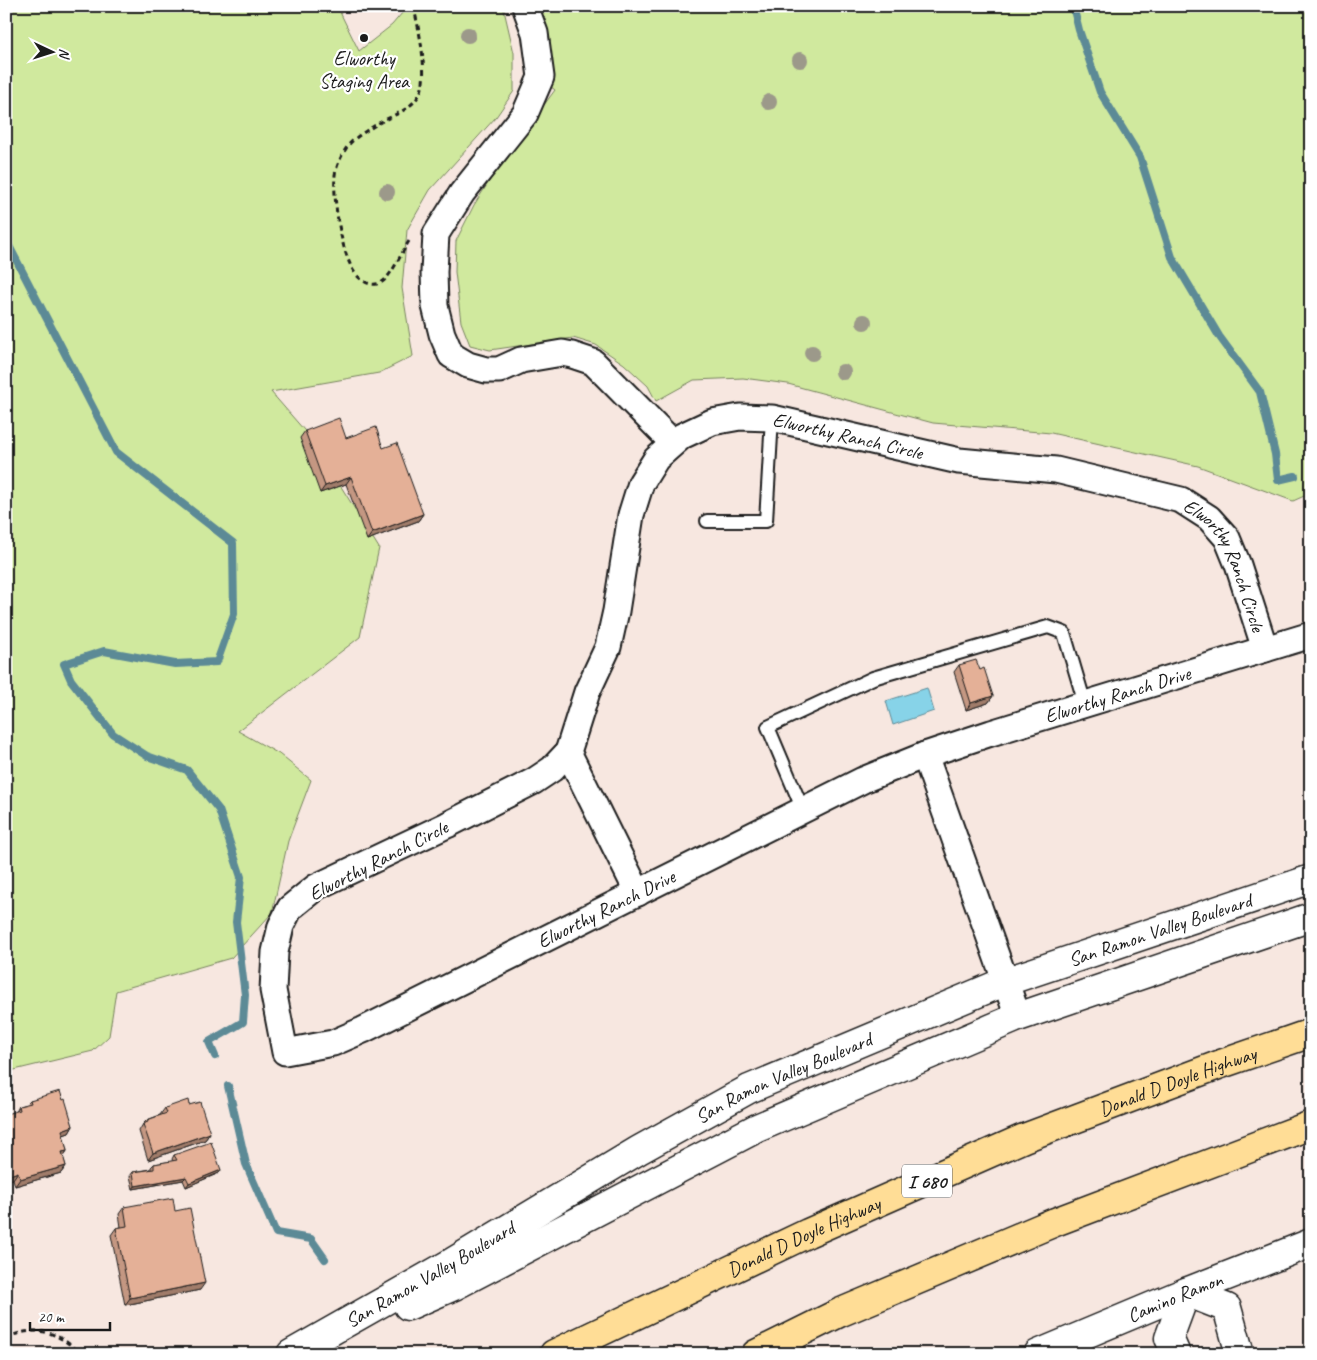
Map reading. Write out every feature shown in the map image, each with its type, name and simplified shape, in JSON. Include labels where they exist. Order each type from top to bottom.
[{"type":"highway","name":"Donald D Doyle Highway","points":[[554,1354],[808,1233],[1024,1138],[1221,1064],[1311,1033]]},
{"type":"highway","points":[[756,1354],[839,1313],[1055,1222],[1311,1125]]},
{"type":"main road","name":"San Ramon Valley Boulevard","points":[[291,1354],[446,1266],[639,1150],[749,1089],[1004,982],[1311,879]]},
{"type":"main road","name":"San Ramon Valley Boulevard","points":[[299,1354],[454,1286],[758,1128],[1018,1017],[1311,917]]},
{"type":"main road","name":"Camino Ramon","points":[[1038,1354],[1186,1292],[1311,1243]]},
{"type":"main road","points":[[1176,1354],[1168,1338],[1186,1292],[1228,1308],[1240,1354]]},
{"type":"street","points":[[525,6],[534,33],[541,77],[525,114],[484,164],[436,234],[435,306],[442,334],[451,355],[468,366],[499,370],[521,360],[562,353],[592,362],[673,443]]},
{"type":"street","name":"Elworthy Ranch Circle","points":[[285,1052],[273,990],[275,952],[281,926],[290,908],[316,887],[447,825],[534,781],[552,768],[568,752],[587,692],[608,647],[616,611],[631,515],[641,483],[656,458],[673,443],[682,436],[712,422],[740,417],[772,418],[959,461],[1056,470],[1181,500],[1209,518],[1227,538],[1238,565],[1265,648]]},
{"type":"street","name":"Elworthy Ranch Drive","points":[[285,1052],[333,1043],[363,1030],[863,780],[924,756],[991,733],[1311,635]]},
{"type":"street","points":[[568,752],[638,893]]},
{"type":"street","points":[[924,756],[1018,1017]]},
{"type":"lane","points":[[707,521],[766,521],[772,418]]},
{"type":"lane","points":[[803,810],[768,727],[873,678],[1048,627],[1064,633],[1085,704]]},
{"type":"path","points":[[414,9],[425,75],[422,89],[417,100],[408,108],[377,124],[348,146],[335,174],[338,224],[349,263],[355,274],[363,281],[372,283],[380,283],[388,275],[418,227],[436,234]]},
{"type":"path","points":[[6,1338],[16,1333],[52,1333],[68,1341],[81,1354]]},
{"type":"green space","points":[[6,6],[337,6],[359,51],[392,25],[408,6],[503,6],[514,53],[514,91],[496,117],[430,190],[407,230],[402,288],[413,356],[379,373],[271,392],[311,438],[379,548],[360,637],[238,731],[279,754],[311,780],[288,841],[272,913],[231,958],[116,991],[109,1036],[93,1051],[6,1072]]},
{"type":"green space","points":[[532,6],[1311,6],[1311,493],[1293,501],[1198,466],[1051,433],[933,423],[788,384],[743,378],[694,380],[656,401],[648,386],[624,364],[596,345],[573,338],[490,350],[470,345],[461,322],[455,272],[456,241],[474,205],[499,166],[555,90],[536,75]]},
{"type":"water","points":[[927,688],[934,711],[893,725],[886,701]]},
{"type":"building","points":[[339,418],[346,438],[376,427],[383,448],[397,443],[423,514],[372,533],[351,477],[325,486],[305,431]]},
{"type":"building","points":[[976,660],[980,670],[984,668],[993,696],[971,703],[959,665]]},
{"type":"building","points":[[60,1091],[63,1100],[65,1099],[73,1126],[62,1130],[67,1151],[62,1152],[66,1166],[20,1179],[18,1172],[7,1176],[6,1114],[20,1110],[19,1106],[31,1103],[30,1100]]},
{"type":"building","points":[[188,1100],[189,1105],[200,1102],[210,1133],[153,1153],[143,1124],[148,1122],[147,1120],[167,1113],[165,1108]]},
{"type":"building","points":[[211,1142],[221,1170],[189,1183],[186,1177],[135,1186],[133,1172],[154,1169],[154,1164],[177,1160],[174,1155]]},
{"type":"building","points":[[173,1198],[175,1211],[190,1208],[205,1283],[130,1298],[116,1228],[127,1226],[124,1207]]},
{"type":"waterway","points":[[1073,6],[1100,92],[1140,157],[1172,257],[1219,336],[1260,392],[1275,454],[1278,480],[1295,476]]},
{"type":"waterway","points":[[6,240],[116,452],[233,543],[234,614],[217,662],[175,664],[104,651],[64,664],[71,680],[113,734],[147,756],[187,770],[219,810],[241,877],[236,922],[245,995],[243,1022],[209,1042],[215,1056]]},
{"type":"waterway","points":[[228,1086],[246,1164],[276,1233],[311,1239],[325,1259]]},
{"type":"place","name":"Elworthy Staging Area","points":[[364,38]]}]
